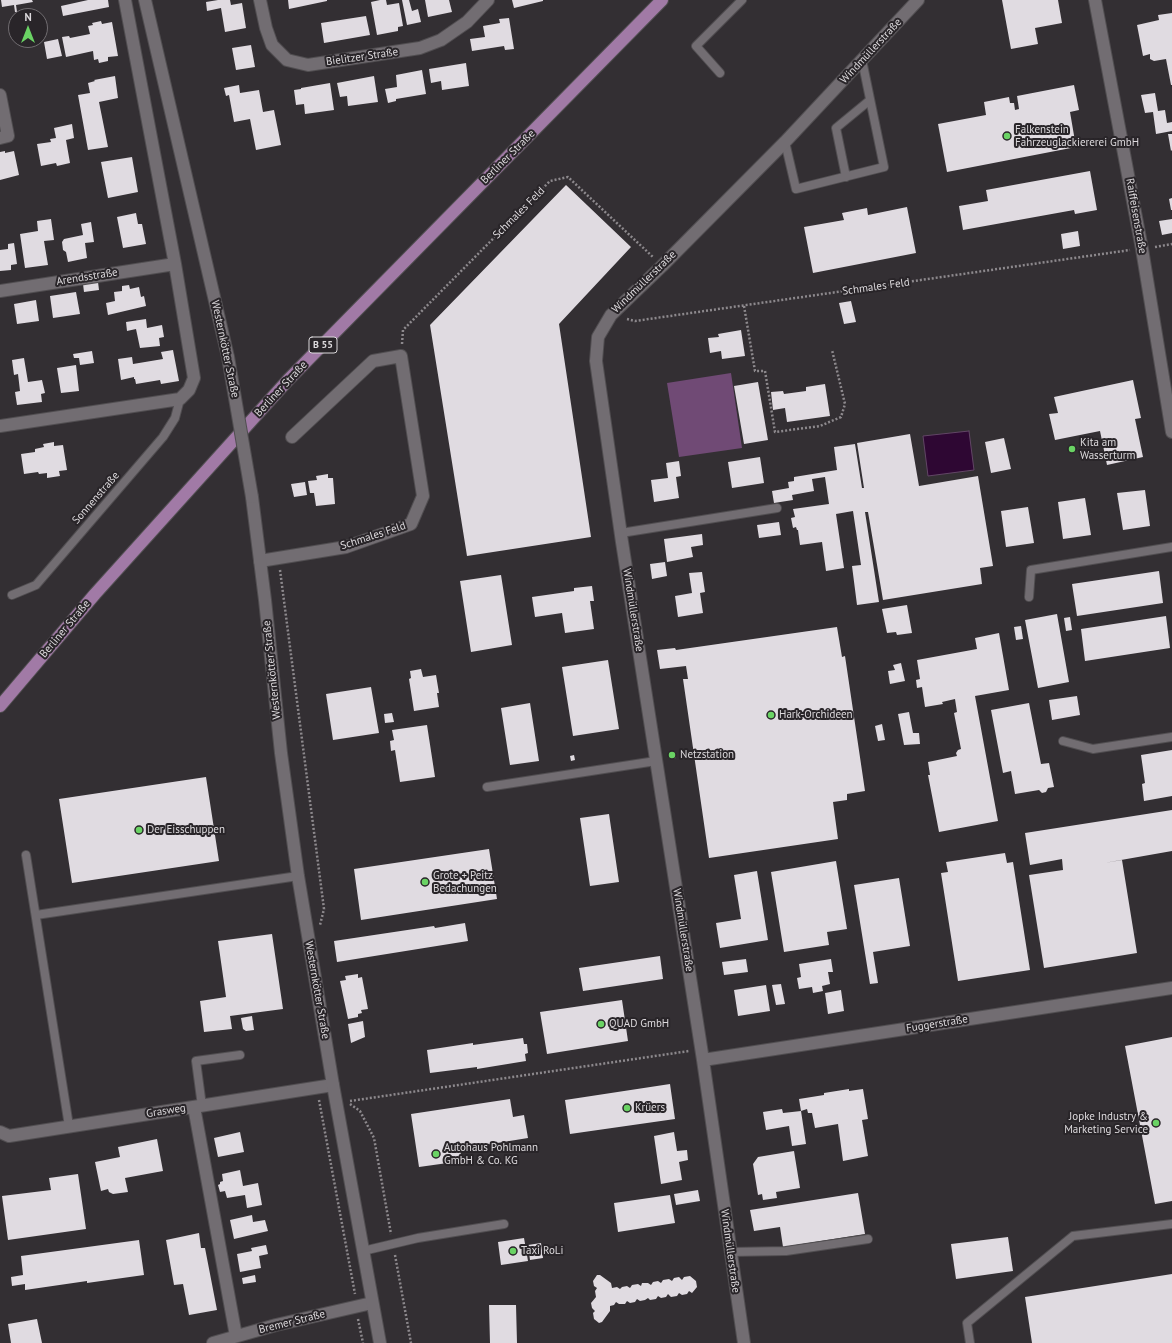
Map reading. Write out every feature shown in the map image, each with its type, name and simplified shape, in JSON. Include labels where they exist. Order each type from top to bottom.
[{"type":"main road","name":"Berliner Straße","points":[[0,706],[94,594],[288,380],[662,0]]},
{"type":"street","points":[[0,426],[180,399],[189,390],[194,378],[175,264],[125,0]]},
{"type":"street","name":"Westernkötter Straße","points":[[145,0],[228,356],[252,497],[281,753],[298,876],[332,1085],[341,1102],[363,1252],[380,1343]]},
{"type":"street","name":"Bielitzer Straße","points":[[260,0],[266,28],[272,45],[287,60],[308,65],[427,46],[441,40],[467,22],[488,0]]},
{"type":"street","name":"Windmüllerstraße","points":[[744,1343],[702,1055],[621,533],[596,361],[598,337],[611,315],[662,266],[785,142],[918,0]]},
{"type":"street","name":"Raiffeisenstraße","points":[[1095,0],[1142,249],[1172,432]]},
{"type":"street","points":[[0,95],[8,136],[0,138]]},
{"type":"street","name":"Arendsstraße","points":[[0,291],[175,264]]},
{"type":"street","points":[[292,437],[373,361],[401,356]]},
{"type":"street","name":"Schmales Feld","points":[[260,561],[346,547],[411,524],[423,496],[401,356]]},
{"type":"street","name":"Fuggerstraße","points":[[702,1055],[1172,988]]},
{"type":"street","name":"Grasweg","points":[[0,1132],[9,1136],[332,1085]]},
{"type":"street","points":[[198,1106],[236,1336]]},
{"type":"street","name":"Bremer Straße","points":[[213,1343],[276,1325],[372,1303]]},
{"type":"lane","points":[[720,73],[696,46],[742,0]]},
{"type":"lane","points":[[785,142],[796,189],[884,167],[862,60]]},
{"type":"lane","points":[[846,177],[836,128],[870,100]]},
{"type":"lane","name":"Sonnenstraße","points":[[12,595],[36,584],[164,437],[175,418],[180,399]]},
{"type":"lane","points":[[621,533],[777,508]]},
{"type":"lane","points":[[1029,597],[1030,570],[1172,547]]},
{"type":"lane","points":[[1063,741],[1093,749],[1172,737]]},
{"type":"lane","points":[[486,787],[656,761]]},
{"type":"lane","points":[[26,855],[68,1126]]},
{"type":"lane","points":[[36,915],[298,876]]},
{"type":"lane","points":[[198,1106],[196,1061],[240,1055]]},
{"type":"lane","points":[[363,1252],[418,1238],[504,1224]]},
{"type":"lane","points":[[970,1343],[967,1323],[1073,1236],[1172,1224]]},
{"type":"lane","points":[[730,1252],[786,1251],[868,1239]]},
{"type":"path","name":"Schmales Feld","points":[[401,356],[403,330],[550,181],[568,177],[662,266]]},
{"type":"path","name":"Schmales Feld","points":[[611,315],[635,321],[1172,244]]},
{"type":"path","points":[[744,306],[755,371],[765,371],[775,432],[820,426],[841,417],[845,404],[832,350]]},
{"type":"path","points":[[279,559],[324,909],[320,927]]},
{"type":"path","points":[[320,1106],[702,1055]]},
{"type":"path","points":[[341,1102],[360,1111],[374,1138],[412,1343]]},
{"type":"shaded area","points":[[731,373],[742,448],[679,457],[667,383]]},
{"type":"shaded area","points":[[969,431],[974,470],[928,476],[923,436]]},
{"type":"building","points":[[1,0],[32,0],[33,2],[16,5],[16,8],[14,8],[14,5],[2,7]]},
{"type":"building","points":[[88,0],[108,0],[109,7],[63,16],[61,6]]},
{"type":"building","points":[[230,0],[231,5],[242,3],[246,28],[225,32],[221,8],[207,11],[206,2]]},
{"type":"building","points":[[288,0],[327,0],[327,1],[289,9]]},
{"type":"building","points":[[386,0],[387,5],[399,3],[403,26],[398,27],[398,31],[377,35],[371,2]]},
{"type":"building","points":[[402,0],[409,0],[412,11],[418,9],[421,22],[407,25]]},
{"type":"building","points":[[425,0],[449,0],[452,12],[428,17]]},
{"type":"building","points":[[512,0],[543,0],[543,1],[514,8]]},
{"type":"building","points":[[1002,0],[1058,0],[1062,23],[1035,28],[1038,44],[1011,49]]},
{"type":"building","points":[[1172,13],[1171,85],[1166,59],[1154,61],[1150,59],[1150,54],[1143,56],[1137,25],[1159,20],[1158,15]]},
{"type":"building","points":[[366,16],[370,35],[324,43],[321,23]]},
{"type":"building","points":[[509,18],[514,49],[505,50],[504,46],[472,51],[470,39],[485,37],[483,26],[500,23],[499,19]]},
{"type":"building","points":[[101,21],[102,24],[112,22],[118,56],[108,57],[108,61],[99,63],[98,59],[94,60],[93,51],[66,57],[62,37],[69,36],[70,38],[90,34],[88,26],[93,25],[92,23]]},
{"type":"building","points":[[58,39],[62,56],[47,59],[45,48],[48,48],[48,41]]},
{"type":"building","points":[[251,45],[255,67],[236,70],[232,48]]},
{"type":"building","points":[[466,63],[469,86],[442,90],[441,81],[431,83],[429,69]]},
{"type":"building","points":[[422,70],[426,94],[396,99],[396,101],[388,103],[385,89],[397,87],[396,75]]},
{"type":"building","points":[[115,76],[118,98],[99,102],[108,147],[88,150],[78,95],[90,93],[88,83],[95,81],[94,80]]},
{"type":"building","points":[[374,76],[378,102],[348,106],[347,96],[340,97],[337,83]]},
{"type":"building","points":[[330,83],[334,110],[305,114],[304,104],[296,105],[294,90]]},
{"type":"building","points":[[239,85],[240,93],[259,90],[263,112],[274,110],[281,145],[256,150],[250,119],[234,122],[229,95],[226,96],[224,88]]},
{"type":"building","name":"Falkenstein Fahrzeuglackiererei GmbH","points":[[1074,85],[1079,110],[1070,112],[1076,147],[947,172],[938,124],[986,115],[984,102],[1009,97],[1010,103],[1014,103],[1015,110],[1019,109],[1017,96]]},
{"type":"building","points":[[1155,93],[1158,111],[1165,110],[1167,123],[1172,122],[1172,131],[1156,134],[1153,112],[1145,113],[1141,95]]},
{"type":"building","points":[[72,124],[74,138],[66,140],[70,163],[57,166],[56,163],[41,166],[37,144],[51,142],[50,139],[56,138],[54,128]]},
{"type":"building","points":[[1168,134],[1172,134],[1171,151]]},
{"type":"building","points":[[5,151],[5,153],[14,151],[19,175],[0,180],[0,152]]},
{"type":"building","points":[[132,157],[138,192],[108,198],[101,162]]},
{"type":"building","points":[[1090,171],[1097,210],[1075,214],[1074,210],[963,230],[959,206],[988,201],[986,190]]},
{"type":"building","points":[[566,185],[631,247],[559,324],[591,537],[467,556],[430,325]]},
{"type":"building","points":[[1172,198],[1172,210],[1171,210],[1169,199]]},
{"type":"building","points":[[907,207],[916,253],[813,273],[804,227],[844,220],[842,213],[867,208],[868,215]]},
{"type":"building","points":[[136,213],[138,224],[142,224],[146,244],[123,248],[117,217]]},
{"type":"building","points":[[51,219],[54,240],[44,241],[48,265],[25,268],[20,234],[38,231],[37,221]]},
{"type":"building","points":[[1172,219],[1172,233],[1162,235],[1159,221]]},
{"type":"building","points":[[91,222],[94,242],[85,243],[87,258],[68,262],[66,252],[63,250],[62,242],[64,239],[83,235],[81,224]]},
{"type":"building","points":[[1078,231],[1080,246],[1063,249],[1061,234]]},
{"type":"building","points":[[14,243],[17,264],[11,265],[11,270],[0,271],[0,250],[8,249],[8,244]]},
{"type":"building","points":[[98,282],[99,290],[84,292],[83,284]]},
{"type":"building","points":[[129,285],[130,289],[139,287],[141,297],[144,296],[146,306],[108,315],[106,303],[115,301],[114,292],[122,291],[122,286]]},
{"type":"building","points":[[76,292],[80,314],[53,318],[50,296]]},
{"type":"building","points":[[36,300],[39,321],[17,324],[14,304]]},
{"type":"building","points":[[851,301],[856,322],[844,324],[839,303]]},
{"type":"building","points":[[146,319],[147,328],[162,325],[164,337],[159,338],[160,346],[140,348],[136,329],[127,331],[126,322]]},
{"type":"building","points":[[741,330],[745,356],[722,359],[721,351],[710,353],[708,338],[719,337],[718,334]]},
{"type":"building","points":[[173,350],[179,381],[161,384],[160,380],[136,384],[134,377],[121,380],[118,359],[132,357],[133,364],[163,359],[161,352]]},
{"type":"building","points":[[92,351],[94,363],[80,365],[79,358],[74,358],[73,354]]},
{"type":"building","points":[[24,358],[28,382],[42,380],[45,393],[41,394],[42,402],[17,405],[15,392],[20,391],[18,374],[14,375],[12,360]]},
{"type":"building","points":[[76,365],[79,391],[61,393],[57,368]]},
{"type":"building","name":"Kita am Wasserturm","points":[[1133,380],[1141,418],[1135,419],[1143,457],[1107,465],[1100,431],[1055,440],[1049,414],[1058,413],[1054,397]]},
{"type":"building","points":[[758,382],[768,440],[744,444],[734,386]]},
{"type":"building","points":[[825,384],[830,416],[787,422],[785,408],[773,410],[771,392],[783,391],[784,394],[806,391],[806,387]]},
{"type":"building","points":[[910,434],[919,486],[978,476],[993,566],[980,568],[982,584],[883,600],[868,512],[865,512],[879,602],[857,605],[852,566],[861,565],[853,511],[836,514],[844,568],[826,571],[822,542],[800,545],[798,530],[796,527],[793,528],[791,518],[795,517],[793,509],[829,504],[825,477],[812,479],[814,491],[792,495],[793,500],[774,503],[772,491],[789,488],[788,482],[794,481],[794,477],[837,470],[834,447],[855,444],[862,488],[864,488],[857,443]]},
{"type":"building","points":[[1004,438],[1011,469],[991,473],[985,442]]},
{"type":"building","points":[[54,442],[54,446],[63,445],[67,470],[59,471],[60,476],[47,478],[47,473],[39,474],[38,472],[24,474],[21,454],[35,452],[35,449],[44,447],[43,444]]},
{"type":"building","points":[[760,457],[764,483],[732,488],[728,462]]},
{"type":"building","points":[[679,461],[681,476],[676,477],[679,498],[654,502],[651,480],[668,478],[666,463]]},
{"type":"building","points":[[328,474],[328,478],[333,478],[335,504],[316,506],[314,493],[310,493],[308,481],[317,480],[316,476]]},
{"type":"building","points":[[305,482],[307,495],[294,497],[291,484]]},
{"type":"building","points":[[1145,490],[1150,526],[1123,530],[1117,493]]},
{"type":"building","points":[[1085,498],[1091,535],[1063,539],[1058,502]]},
{"type":"building","points":[[1028,507],[1034,543],[1006,547],[1001,511]]},
{"type":"building","points":[[779,522],[781,535],[759,538],[757,525]]},
{"type":"building","points":[[702,534],[703,545],[691,547],[693,557],[667,562],[664,539]]},
{"type":"building","points":[[665,562],[667,576],[652,579],[650,564]]},
{"type":"building","points":[[1159,571],[1163,603],[1077,616],[1072,584]]},
{"type":"building","points":[[702,572],[705,592],[700,593],[703,613],[678,617],[675,596],[692,593],[689,573]]},
{"type":"building","points":[[501,575],[512,645],[471,652],[460,581]]},
{"type":"building","points":[[592,586],[594,601],[590,601],[594,629],[565,633],[562,613],[535,617],[532,597],[574,591],[574,588]]},
{"type":"building","points":[[907,605],[912,633],[897,635],[896,632],[887,633],[882,609]]},
{"type":"building","points":[[1057,614],[1069,682],[1038,688],[1025,620]]},
{"type":"building","points":[[1166,616],[1170,648],[1085,661],[1081,629]]},
{"type":"building","points":[[1070,617],[1072,630],[1066,631],[1064,618]]},
{"type":"building","points":[[1021,626],[1023,639],[1016,640],[1014,627]]},
{"type":"building","name":"Hark-Orchideen","points":[[837,627],[842,657],[845,656],[865,791],[847,794],[847,800],[833,802],[838,839],[709,858],[683,679],[688,679],[686,666],[660,669],[657,650],[675,648],[676,650]]},
{"type":"building","points":[[999,633],[1009,690],[975,696],[998,821],[939,832],[928,775],[930,775],[928,762],[957,756],[956,753],[961,749],[954,713],[957,712],[955,699],[942,702],[943,704],[925,707],[922,687],[917,688],[916,680],[920,679],[917,660],[977,649],[975,638]]},
{"type":"building","points":[[608,660],[619,729],[573,736],[562,667]]},
{"type":"building","points":[[901,663],[905,681],[890,684],[888,671],[895,670],[893,665]]},
{"type":"building","points":[[421,669],[423,677],[436,675],[439,693],[437,693],[439,707],[414,711],[409,679],[411,678],[410,671]]},
{"type":"building","points":[[371,687],[379,733],[333,740],[326,694]]},
{"type":"building","points":[[1077,696],[1080,715],[1052,720],[1049,700]]},
{"type":"building","points":[[530,703],[539,761],[510,765],[501,708]]},
{"type":"building","points":[[1029,703],[1041,764],[1049,763],[1054,787],[1048,788],[1046,792],[1042,793],[1039,790],[1015,794],[1011,771],[1003,773],[991,710]]},
{"type":"building","points":[[909,712],[913,733],[919,733],[920,744],[904,745],[898,714]]},
{"type":"building","points":[[392,713],[394,722],[385,723],[384,714]]},
{"type":"building","points":[[882,724],[885,740],[878,741],[875,726]]},
{"type":"building","points":[[427,725],[435,777],[400,782],[395,750],[391,751],[390,741],[394,740],[392,730]]},
{"type":"building","points":[[1172,750],[1172,796],[1144,801],[1142,784],[1145,783],[1141,755]]},
{"type":"building","name":"Netzstation","points":[[675,752],[676,758],[670,759],[669,753]]},
{"type":"building","points":[[574,755],[575,760],[571,761],[570,756]]},
{"type":"building","name":"Der Eisschuppen","points":[[206,777],[219,861],[72,883],[59,799]]},
{"type":"building","points":[[1172,810],[1172,851],[1104,863],[1122,860],[1137,953],[1044,968],[1029,875],[1063,870],[1062,859],[1030,865],[1025,833]]},
{"type":"building","points":[[609,814],[619,882],[590,886],[580,818]]},
{"type":"building","name":"Grote + Peitz Bedachungen","points":[[489,849],[497,899],[361,920],[354,869]]},
{"type":"building","points":[[1005,853],[1007,863],[1013,862],[1030,970],[958,981],[941,873],[948,872],[946,862]]},
{"type":"building","points":[[836,861],[847,929],[827,932],[829,945],[784,952],[771,872]]},
{"type":"building","points":[[757,871],[768,940],[720,948],[716,923],[741,919],[734,875]]},
{"type":"building","points":[[899,878],[910,946],[873,952],[878,983],[870,984],[854,885]]},
{"type":"building","points":[[465,923],[468,941],[337,962],[334,941],[434,926],[435,928]]},
{"type":"building","points":[[272,934],[283,1009],[230,1016],[232,1029],[204,1032],[200,1001],[226,997],[218,941]]},
{"type":"building","points":[[660,956],[663,979],[583,991],[579,968]]},
{"type":"building","points":[[746,959],[748,972],[724,975],[722,962]]},
{"type":"building","points":[[831,959],[833,972],[828,972],[830,984],[822,986],[823,991],[813,993],[812,987],[799,989],[797,978],[801,977],[799,964]]},
{"type":"building","points":[[358,974],[358,978],[362,977],[368,1009],[361,1010],[362,1013],[358,1014],[358,1017],[348,1019],[340,981],[346,980],[345,976]]},
{"type":"building","points":[[781,984],[785,1004],[776,1005],[772,985]]},
{"type":"building","points":[[766,985],[770,1011],[738,1016],[734,990]]},
{"type":"building","points":[[841,990],[844,1011],[828,1014],[825,993]]},
{"type":"building","points":[[622,1000],[628,1041],[547,1054],[540,1012]]},
{"type":"building","points":[[252,1016],[254,1030],[246,1031],[243,1029],[241,1018]]},
{"type":"building","points":[[363,1021],[365,1037],[351,1043],[348,1024]]},
{"type":"building","name":"Jopke Industry & Marketing Service","points":[[1172,1037],[1172,1201],[1155,1204],[1125,1046]]},
{"type":"building","points":[[523,1038],[524,1044],[527,1044],[528,1053],[525,1054],[526,1061],[477,1069],[477,1067],[430,1073],[427,1050],[473,1043],[473,1045]]},
{"type":"building","name":"Krüers","points":[[670,1084],[675,1119],[570,1134],[565,1100]]},
{"type":"building","points":[[849,1089],[849,1091],[863,1089],[868,1119],[862,1120],[868,1156],[843,1161],[838,1124],[815,1128],[812,1113],[808,1113],[807,1109],[801,1111],[799,1099]]},
{"type":"building","points":[[510,1099],[513,1117],[524,1115],[528,1138],[460,1149],[462,1161],[419,1167],[411,1114]]},
{"type":"building","points":[[782,1109],[783,1113],[801,1111],[806,1144],[792,1146],[789,1126],[766,1130],[763,1112]]},
{"type":"building","points":[[240,1132],[244,1152],[218,1157],[214,1138]]},
{"type":"building","points":[[674,1132],[677,1151],[687,1150],[688,1160],[679,1162],[682,1180],[661,1184],[654,1136]]},
{"type":"building","points":[[157,1139],[163,1171],[125,1178],[128,1192],[113,1194],[109,1192],[108,1189],[101,1191],[95,1162],[120,1157],[118,1147]]},
{"type":"building","points":[[794,1151],[800,1188],[776,1192],[777,1198],[763,1200],[762,1194],[758,1195],[753,1164],[758,1157]]},
{"type":"building","points":[[240,1170],[243,1186],[258,1183],[262,1205],[247,1208],[245,1195],[227,1198],[225,1191],[220,1192],[218,1185],[223,1181],[222,1174]]},
{"type":"building","points":[[78,1174],[86,1229],[8,1240],[2,1196],[51,1190],[49,1178]]},
{"type":"building","points":[[698,1190],[700,1201],[676,1205],[674,1194]]},
{"type":"building","points":[[858,1193],[865,1234],[783,1247],[780,1227],[754,1231],[750,1210]]},
{"type":"building","points":[[670,1195],[675,1223],[618,1232],[614,1203]]},
{"type":"building","points":[[252,1215],[253,1222],[265,1220],[268,1231],[234,1239],[230,1220]]},
{"type":"building","points":[[199,1233],[201,1248],[205,1248],[217,1310],[189,1315],[183,1284],[174,1285],[166,1240]]},
{"type":"building","points":[[1008,1237],[1013,1271],[956,1279],[951,1244]]},
{"type":"building","name":"Taxi RoLi","points":[[524,1238],[528,1261],[501,1265],[498,1242]]},
{"type":"building","points":[[139,1240],[144,1275],[25,1290],[25,1284],[12,1286],[11,1277],[23,1275],[21,1256]]},
{"type":"building","points":[[541,1243],[543,1258],[530,1260],[528,1245]]},
{"type":"building","points":[[266,1245],[268,1254],[259,1256],[261,1268],[240,1272],[237,1254],[252,1251],[251,1248]]},
{"type":"building","points":[[1172,1274],[1172,1343],[1032,1343],[1025,1297]]},
{"type":"building","points":[[255,1275],[256,1282],[243,1284],[242,1278]]},
{"type":"building","points":[[597,1275],[600,1275],[611,1283],[612,1288],[617,1287],[620,1289],[627,1286],[630,1288],[632,1285],[638,1284],[641,1286],[642,1283],[648,1283],[651,1285],[653,1282],[658,1281],[661,1283],[663,1280],[669,1279],[672,1281],[674,1278],[679,1277],[682,1280],[684,1277],[690,1276],[696,1281],[697,1287],[692,1293],[689,1291],[687,1294],[682,1295],[679,1293],[677,1296],[671,1297],[668,1294],[666,1297],[661,1298],[658,1296],[656,1299],[650,1300],[648,1298],[640,1301],[637,1299],[635,1302],[630,1303],[627,1301],[625,1304],[619,1304],[616,1302],[614,1305],[610,1306],[610,1311],[602,1322],[599,1323],[594,1319],[593,1313],[595,1311],[592,1308],[591,1303],[596,1297],[595,1291],[597,1288],[594,1286],[593,1281]]},
{"type":"building","points":[[489,1305],[516,1305],[517,1343],[490,1343]]},
{"type":"building","points":[[37,1319],[42,1343],[11,1343],[8,1324]]},
{"type":"place","name":"Falkenstein Fahrzeuglackiererei GmbH","points":[[1007,136]]},
{"type":"place","name":"Kita am Wasserturm","points":[[1072,449]]},
{"type":"place","name":"Hark-Orchideen","points":[[771,715]]},
{"type":"place","name":"Netzstation","points":[[672,755]]},
{"type":"place","name":"Der Eisschuppen","points":[[139,830]]},
{"type":"place","name":"Grote + Peitz Bedachungen","points":[[425,882]]},
{"type":"place","name":"QUAD GmbH","points":[[601,1024]]},
{"type":"place","name":"Krüers","points":[[627,1108]]},
{"type":"place","name":"Jopke Industry & Marketing Service","points":[[1156,1123]]},
{"type":"place","name":"Autohaus Pohlmann GmbH & Co. KG","points":[[436,1154]]},
{"type":"place","name":"Taxi RoLi","points":[[513,1251]]}]
